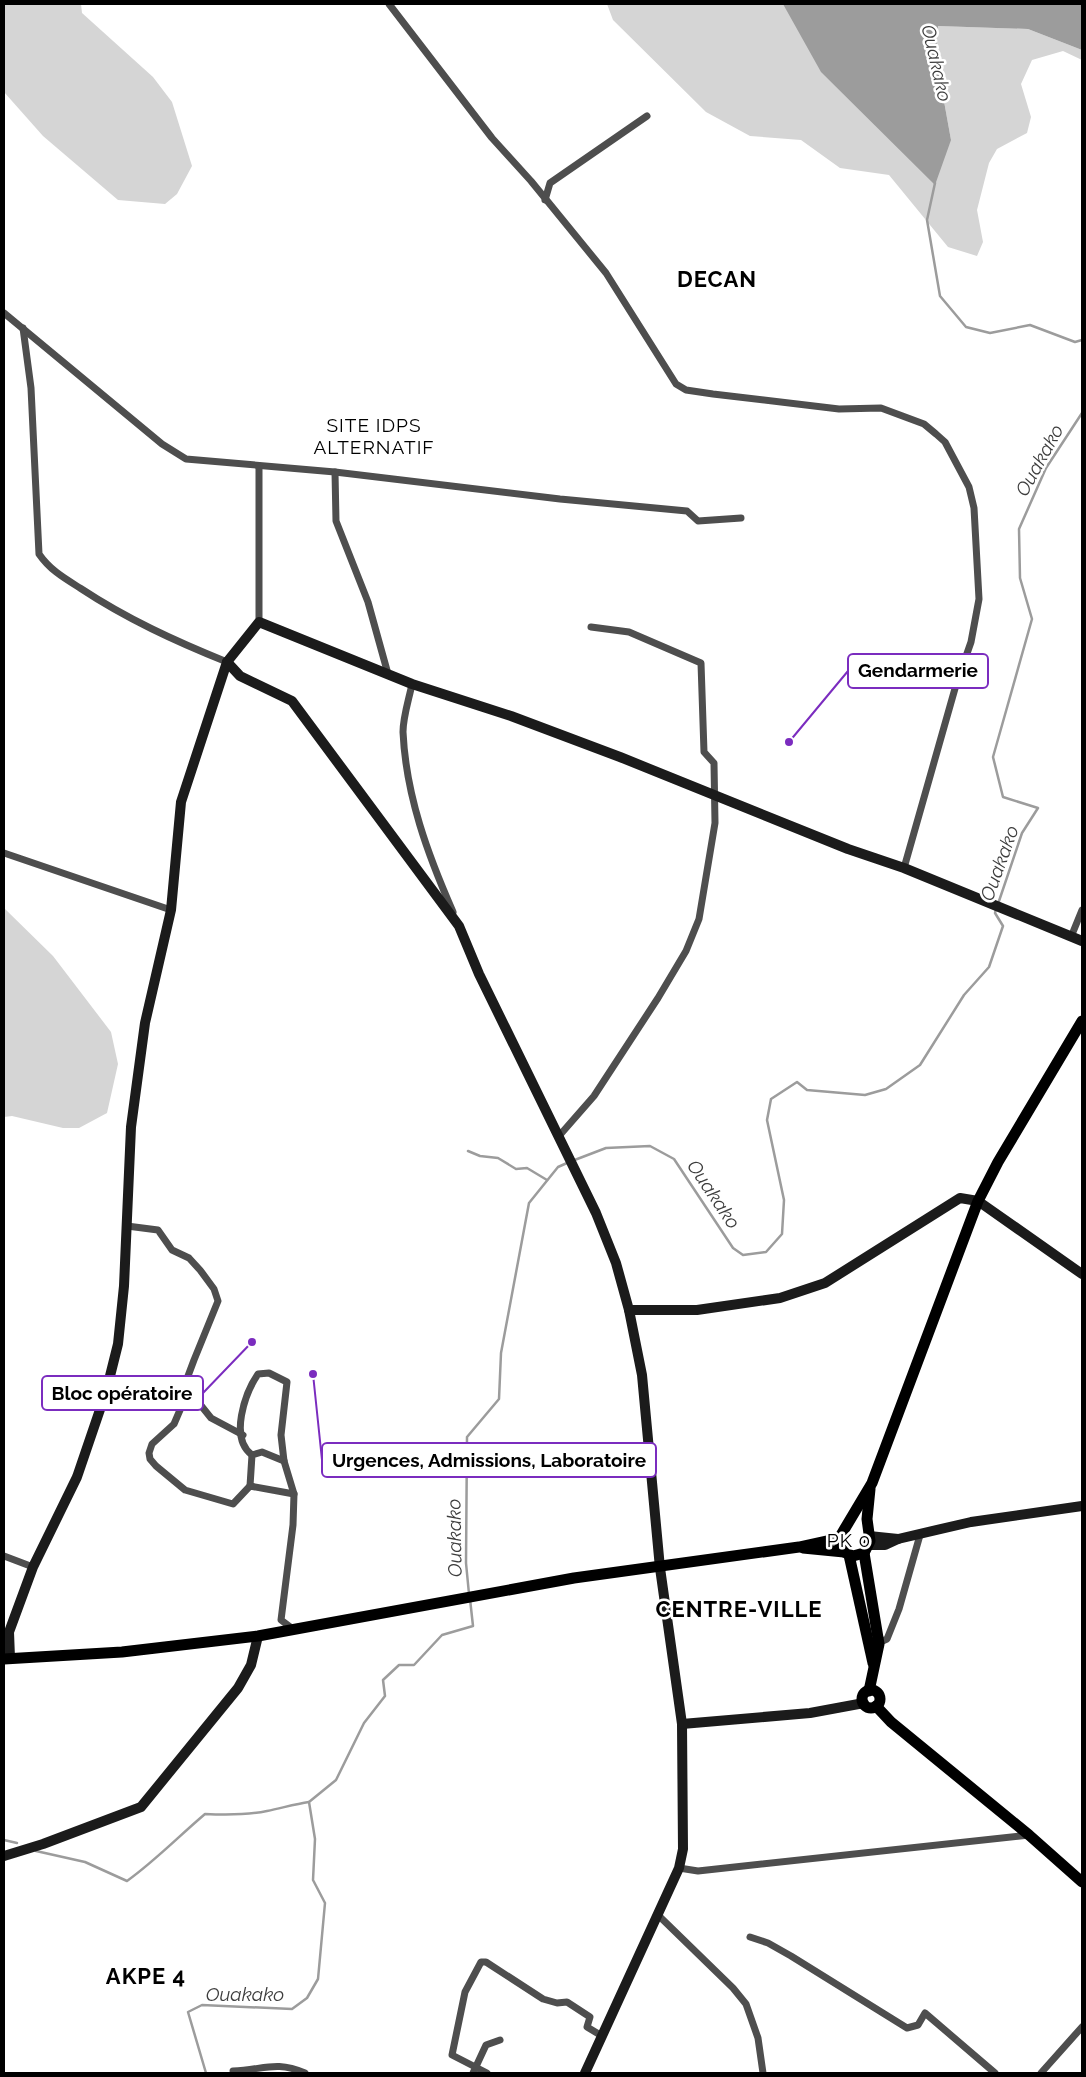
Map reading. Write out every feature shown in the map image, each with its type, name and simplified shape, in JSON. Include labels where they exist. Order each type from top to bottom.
[{"type":"main road","points":[[870,1690],[874,1690],[879,1695],[880,1702],[876,1706],[868,1707],[864,1703],[863,1696],[870,1690],[873,1665],[873,1645],[869,1616],[867,1542],[867,1508],[872,1483],[978,1201],[998,1162],[1082,1021]]},
{"type":"main road","points":[[869,1616],[847,1554],[840,1546],[842,1534],[872,1483]]},
{"type":"main road","points":[[7,1658],[122,1652],[258,1636],[449,1599],[574,1578],[660,1568],[799,1547],[842,1534],[859,1526],[867,1542]]},
{"type":"main road","points":[[799,1547],[857,1556],[867,1542]]},
{"type":"main road","points":[[876,1706],[891,1722],[1029,1835],[1082,1882]]},
{"type":"street","points":[[389,4],[486,130],[531,181],[606,273],[676,384],[686,390],[839,409],[881,408],[924,424],[945,442],[969,487],[974,508],[979,599],[972,642],[956,685],[904,868]]},
{"type":"street","points":[[545,200],[550,183],[647,116]]},
{"type":"street","points":[[4,313],[174,453],[186,459],[335,472],[560,499],[687,511],[698,521],[741,518]]},
{"type":"street","points":[[24,328],[32,388],[40,554],[48,566],[116,612],[156,632],[227,662],[240,676],[292,701],[459,926]]},
{"type":"street","points":[[7,1658],[9,1632],[33,1567],[77,1477],[106,1392],[118,1344],[124,1286],[130,1136],[145,1023],[171,910],[181,802],[227,662],[259,622],[259,466]]},
{"type":"street","points":[[335,472],[336,521],[368,602],[388,674]]},
{"type":"street","points":[[259,622],[412,684],[511,716],[620,757],[848,849],[904,868],[1082,942]]},
{"type":"street","points":[[559,1136],[594,1096],[686,951],[699,919],[715,823],[714,763],[704,752],[701,663],[629,632],[591,627]]},
{"type":"street","points":[[412,684],[403,731],[410,790],[430,860],[479,974],[596,1213],[613,1255],[629,1310],[642,1375],[660,1568],[682,1724],[683,1849],[679,1868],[585,2073]]},
{"type":"street","points":[[4,853],[171,910]]},
{"type":"street","points":[[1071,937],[1082,910]]},
{"type":"street","points":[[629,1310],[697,1310],[780,1298],[825,1283],[960,1198],[978,1201],[1082,1274]]},
{"type":"street","points":[[127,1226],[147,1227],[158,1230],[172,1250],[189,1258],[214,1289],[218,1302],[191,1368],[186,1396],[174,1424],[152,1444],[149,1453],[150,1459],[186,1490],[207,1498],[232,1504],[250,1486],[252,1455]]},
{"type":"street","points":[[252,1455],[247,1451],[243,1435],[242,1406],[258,1374],[269,1373],[287,1382],[281,1435],[284,1461],[294,1494],[293,1525],[281,1620],[294,1630]]},
{"type":"street","points":[[186,1396],[199,1403],[211,1418],[243,1435]]},
{"type":"street","points":[[252,1455],[262,1452],[284,1461]]},
{"type":"street","points":[[250,1486],[294,1494]]},
{"type":"street","points":[[867,1542],[885,1545],[898,1539],[971,1522],[1082,1506]]},
{"type":"street","points":[[873,1645],[887,1639],[899,1609],[920,1535]]},
{"type":"street","points":[[4,1556],[33,1567]]},
{"type":"street","points":[[4,1856],[43,1844],[141,1807],[238,1688],[251,1665],[258,1636]]},
{"type":"street","points":[[682,1724],[810,1713],[864,1703]]},
{"type":"street","points":[[679,1868],[698,1871],[1029,1835]]},
{"type":"street","points":[[658,1915],[733,1988],[746,2004],[758,2038],[763,2073]]},
{"type":"street","points":[[750,1937],[768,1943],[791,1956],[907,2028],[918,2025],[925,2013],[995,2073]]},
{"type":"street","points":[[487,2073],[474,2070],[452,2055],[465,1992],[481,1962],[486,1962],[543,1999],[557,2003],[567,2002],[578,2008],[590,2017],[587,2027],[602,2036]]},
{"type":"street","points":[[1041,2073],[1082,2027]]},
{"type":"street","points":[[474,2070],[486,2045],[500,2040]]},
{"type":"street","points":[[233,2071],[253,2070],[277,2065],[291,2067],[305,2073]]},
{"type":"shaded area","points":[[4,4],[81,4],[82,13],[153,77],[172,102],[192,166],[177,194],[165,204],[118,200],[43,136],[4,92]]},
{"type":"shaded area","points":[[607,4],[783,4],[790,12],[951,140],[936,57],[938,26],[1028,29],[1082,50],[1082,60],[1063,51],[1032,60],[1021,84],[1031,117],[1027,133],[997,149],[989,163],[977,210],[983,242],[977,256],[948,247],[889,175],[840,168],[801,140],[750,136],[706,112],[613,20]]},
{"type":"shaded area","points":[[4,908],[53,956],[111,1032],[118,1064],[107,1113],[79,1128],[63,1128],[12,1116],[4,1117]]},
{"type":"water","points":[[783,4],[1082,4],[1082,50],[1028,29],[938,26],[936,57],[951,140],[935,185],[821,72]]},
{"type":"waterway","name":"Ouakako","points":[[935,183],[927,220],[940,296],[966,327],[990,333],[1030,325],[1075,342],[1082,340]]},
{"type":"waterway","name":"Ouakako","points":[[998,904],[1022,833],[1038,808],[1003,797],[993,757],[1032,619],[1020,578],[1019,529],[1046,468],[1082,413]]},
{"type":"waterway","name":"Ouakako","points":[[572,1161],[606,1148],[650,1146],[674,1159],[733,1248],[743,1255],[766,1252],[782,1234],[784,1200],[767,1120],[771,1099],[797,1082],[807,1090],[865,1095],[886,1089],[920,1065],[964,995],[989,967],[1003,926],[995,913],[996,909]]},
{"type":"waterway","points":[[468,1151],[480,1156],[498,1158],[516,1169],[527,1168],[547,1180]]},
{"type":"waterway","name":"Ouakako","points":[[469,1594],[466,1563],[467,1437],[499,1399],[501,1353],[529,1203],[558,1167],[567,1163]]},
{"type":"waterway","name":"Ouakako","points":[[206,2073],[188,2012],[202,2005],[292,2009],[307,1998],[318,1979],[325,1903],[313,1880],[315,1839],[309,1802],[336,1780],[364,1723],[385,1696],[383,1680],[399,1665],[414,1665],[442,1635],[473,1626],[470,1599]]},
{"type":"waterway","points":[[36,1851],[85,1862],[127,1881],[205,1814],[252,1813],[309,1802]]},
{"type":"waterway","points":[[4,1840],[17,1843]]},
{"type":"place","name":"Gendarmerie","points":[[789,742]]},
{"type":"place","name":"Bloc opératoire","points":[[252,1342]]},
{"type":"place","name":"Urgences, Admissions, Laboratoire","points":[[313,1374]]},
{"type":"district","name":"DECAN","points":[[717,279]]},
{"type":"district","name":"SITE IDPS ALTERNATIF","points":[[374,436]]},
{"type":"district","name":"PK 0","points":[[849,1540]]},
{"type":"district","name":"CENTRE-VILLE","points":[[739,1609]]},
{"type":"district","name":"AKPE 4","points":[[146,1976]]}]
